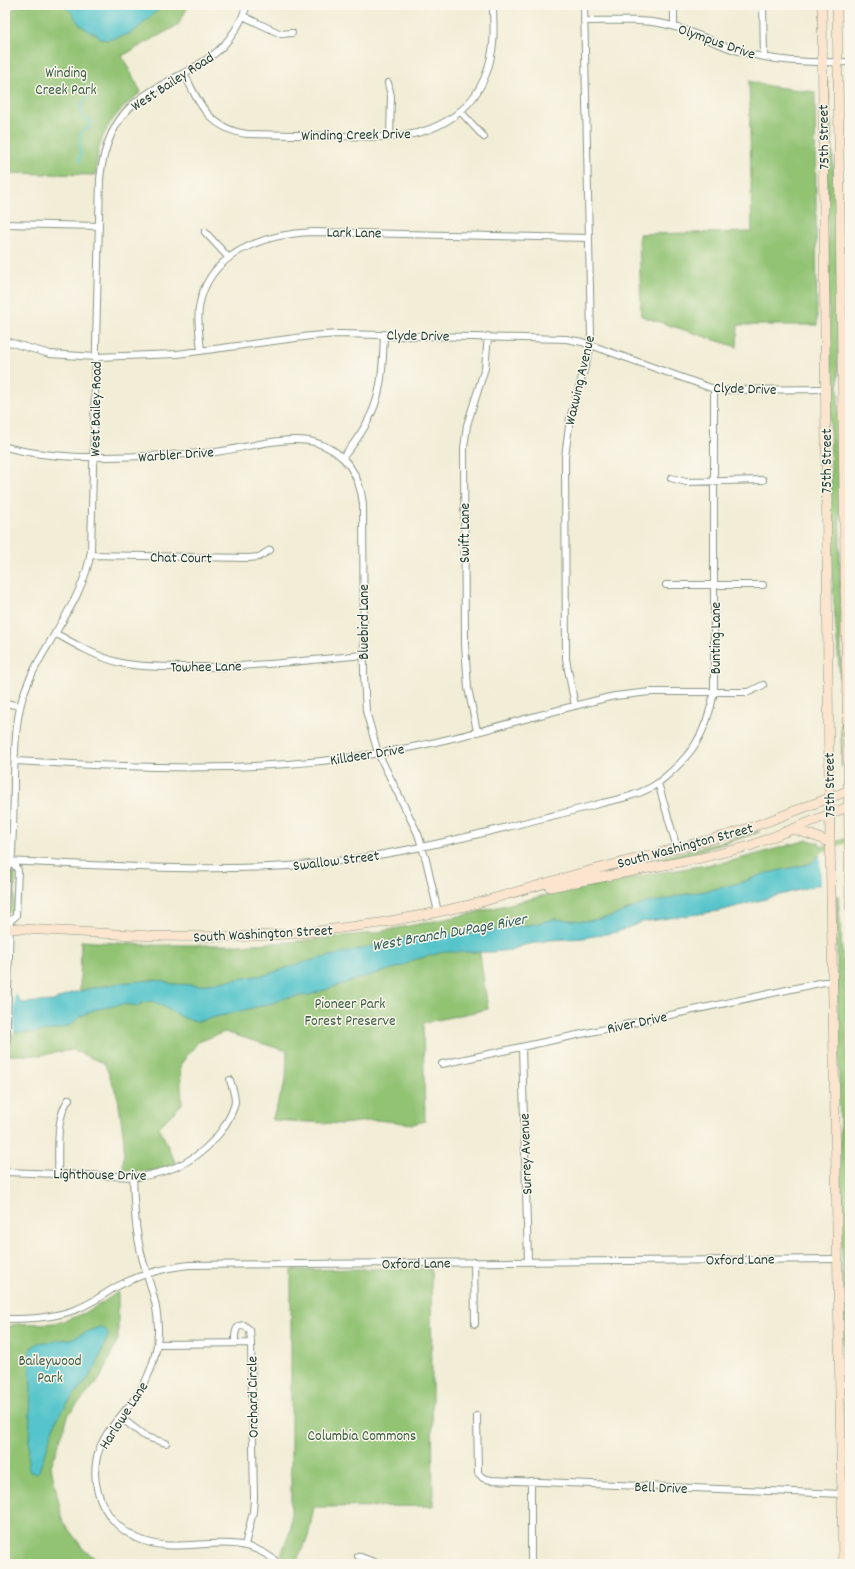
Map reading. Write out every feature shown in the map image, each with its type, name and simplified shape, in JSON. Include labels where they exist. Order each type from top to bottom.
[{"type":"main road","name":"75th Street","points":[[822,5],[829,814],[843,1564]]},
{"type":"main road","name":"75th Street","points":[[837,5],[847,390],[850,907]]},
{"type":"main road","name":"South Washington Street","points":[[9,925],[153,936],[234,937],[330,930],[438,912],[517,893],[577,874],[730,834],[849,791]]},
{"type":"main road","name":"South Washington Street","points":[[517,893],[579,883],[707,857],[762,842],[849,807]]},
{"type":"main road","points":[[793,829],[830,843]]},
{"type":"street","name":"West Bailey Road","points":[[9,925],[5,914],[6,870],[8,861],[14,761],[20,706],[30,678],[82,582],[90,555],[94,458],[101,167],[106,145],[115,126],[124,113],[137,101],[152,90],[207,60],[219,50],[233,33],[243,16],[247,5]]},
{"type":"street","name":"Winding Creek Drive","points":[[184,73],[210,118],[234,132],[247,134],[390,137],[408,136],[428,131],[446,122],[460,111],[476,94],[489,68],[493,42],[493,5]]},
{"type":"street","name":"Waxwing Avenue","points":[[575,706],[566,659],[565,457],[570,418],[590,345],[591,336],[584,5]]},
{"type":"street","points":[[674,5],[674,27]]},
{"type":"street","points":[[763,5],[764,57]]},
{"type":"street","points":[[243,16],[281,34],[292,33]]},
{"type":"street","name":"Olympus Drive","points":[[584,21],[637,21],[674,27],[733,49],[787,61],[850,62]]},
{"type":"street","points":[[388,83],[391,96],[390,137]]},
{"type":"street","points":[[460,111],[484,136]]},
{"type":"street","points":[[5,224],[99,226]]},
{"type":"street","points":[[205,232],[228,257]]},
{"type":"street","name":"Lark Lane","points":[[201,351],[198,310],[202,294],[211,276],[220,264],[228,257],[244,248],[264,240],[307,232],[589,238]]},
{"type":"street","points":[[343,457],[364,430],[376,406],[382,382],[384,334]]},
{"type":"street","name":"Clyde Drive","points":[[5,341],[50,354],[96,357],[201,351],[310,336],[384,334],[566,339],[590,345],[714,389],[825,389]]},
{"type":"street","name":"Swift Lane","points":[[477,731],[468,688],[464,644],[464,455],[468,425],[485,368],[488,336]]},
{"type":"street","name":"Bunting Lane","points":[[658,783],[685,759],[698,740],[708,718],[714,692],[714,389]]},
{"type":"street","name":"Warbler Drive","points":[[5,447],[24,452],[57,457],[94,458],[194,454],[298,440],[322,445],[343,457]]},
{"type":"street","name":"Bluebird Lane","points":[[343,457],[358,478],[362,496],[363,655],[366,711],[378,753],[405,807],[422,847],[438,912]]},
{"type":"street","points":[[671,478],[681,481],[763,480]]},
{"type":"street","name":"Chat Court","points":[[90,555],[248,558],[259,557],[270,550]]},
{"type":"street","name":"Bunting Lane","points":[[666,585],[763,585]]},
{"type":"street","name":"Towhee Lane","points":[[55,633],[102,658],[121,663],[152,667],[198,668],[253,665],[363,655]]},
{"type":"street","name":"Bunting Lane","points":[[714,692],[751,691],[763,685]]},
{"type":"street","name":"Killdeer Drive","points":[[14,761],[212,768],[285,764],[378,753],[477,731],[615,696],[642,692],[714,692]]},
{"type":"street","points":[[5,703],[20,706]]},
{"type":"street","points":[[658,783],[677,848]]},
{"type":"street","name":"Swallow Street","points":[[8,861],[169,869],[290,866],[336,861],[422,847],[477,835],[619,799],[650,788],[658,783]]},
{"type":"street","name":"West Bailey Road","points":[[8,861],[18,870],[16,916],[9,925]]},
{"type":"street","points":[[5,1089],[9,925]]},
{"type":"street","name":"River Drive","points":[[442,1064],[809,985],[832,982]]},
{"type":"street","name":"Surrey Avenue","points":[[522,1047],[528,1261]]},
{"type":"street","name":"Lighthouse Drive","points":[[5,1172],[133,1176],[158,1174],[174,1169],[191,1160],[212,1142],[225,1125],[234,1105],[234,1095],[230,1080]]},
{"type":"street","points":[[58,1174],[60,1117],[64,1105],[69,1099]]},
{"type":"street","name":"Harlowe Lane","points":[[133,1176],[134,1220],[142,1258],[157,1309],[157,1344],[146,1379],[135,1399],[104,1438],[98,1453],[95,1469],[96,1485],[101,1502],[115,1523],[127,1533],[138,1539],[158,1544],[221,1543],[245,1545],[265,1554],[279,1564]]},
{"type":"street","name":"Oxford Lane","points":[[5,1319],[42,1318],[67,1313],[91,1303],[130,1280],[147,1273],[168,1267],[189,1265],[838,1258]]},
{"type":"street","points":[[474,1262],[475,1324]]},
{"type":"street","points":[[235,1343],[236,1329],[239,1326],[244,1325],[250,1330],[251,1342]]},
{"type":"street","name":"Orchard Circle","points":[[157,1344],[251,1342],[254,1498],[253,1512],[245,1545]]},
{"type":"street","name":"Bell Drive","points":[[477,1416],[478,1469],[481,1476],[491,1480],[842,1494]]},
{"type":"street","points":[[120,1417],[146,1437],[166,1443]]},
{"type":"street","points":[[531,1564],[532,1481]]},
{"type":"street","points":[[358,1556],[379,1564]]},
{"type":"green space","name":"Winding Creek Park","points":[[18,5],[189,5],[178,25],[122,56],[141,92],[121,110],[107,128],[99,149],[96,175],[5,173],[5,16]]},
{"type":"green space","points":[[826,80],[828,82],[837,229],[842,767],[840,679],[832,577]]},
{"type":"green space","points":[[749,81],[769,86],[815,92],[817,325],[738,325],[737,347],[641,316],[639,234],[752,232]]},
{"type":"green space","points":[[759,831],[676,859],[604,874],[603,872],[726,841]]},
{"type":"green space","name":"Pioneer Park Forest Preserve","points":[[850,837],[850,858],[614,924],[478,941],[488,1009],[423,1023],[425,1121],[413,1124],[376,1120],[342,1124],[272,1120],[286,1080],[287,1051],[225,1032],[198,1042],[180,1065],[182,1104],[159,1127],[176,1164],[152,1171],[123,1171],[124,1140],[118,1098],[105,1064],[73,1050],[41,1055],[5,1055],[5,1014],[74,1011],[80,991],[81,941],[148,945],[238,945],[290,942],[373,933],[465,915],[555,893],[645,875],[732,861],[808,840],[819,843],[821,847]]},
{"type":"green space","points":[[11,872],[15,874],[14,912],[11,915],[8,912],[9,874]]},
{"type":"green space","points":[[838,895],[846,1001],[850,1247],[850,1564],[847,1564],[836,896]]},
{"type":"green space","name":"Columbia Commons","points":[[431,1268],[433,1506],[314,1507],[308,1537],[295,1564],[290,1564],[281,1554],[291,1529],[291,1270]]},
{"type":"green space","name":"Baileywood Park","points":[[118,1292],[118,1339],[100,1379],[69,1414],[51,1466],[63,1522],[84,1550],[100,1561],[100,1564],[5,1564],[5,1328],[21,1324],[49,1324],[63,1321],[80,1315]]},
{"type":"water","points":[[64,5],[163,5],[137,29],[129,34],[108,40],[100,38],[95,33],[90,32],[79,24],[73,14]]},
{"type":"water","points":[[850,844],[850,871],[821,884],[719,911],[642,922],[617,932],[583,938],[549,940],[524,945],[511,950],[493,952],[444,952],[413,960],[403,966],[309,995],[285,998],[273,1003],[204,1020],[197,1021],[184,1018],[153,1001],[141,1003],[139,1006],[123,1004],[94,1010],[79,1017],[71,1025],[55,1030],[31,1033],[5,1031],[5,995],[16,995],[21,1003],[54,1001],[68,994],[120,983],[153,980],[164,981],[172,984],[201,985],[269,974],[301,963],[406,938],[488,931],[535,924],[554,919],[586,921],[599,919],[610,917],[646,903],[711,890],[743,882],[763,874],[809,864],[818,856]]},
{"type":"water","points":[[99,1327],[103,1328],[107,1332],[108,1336],[97,1364],[90,1376],[57,1419],[39,1471],[37,1473],[30,1472],[28,1466],[31,1389],[29,1355],[31,1348],[38,1343],[70,1339]]},
{"type":"pier","points":[[850,842],[850,873],[821,887],[820,853]]},
{"type":"pier","points":[[5,993],[15,993],[14,1034],[5,1033]]},
{"type":"waterway","points":[[80,162],[80,133],[89,127],[90,121],[84,118],[80,108],[91,91],[91,85]]},
{"type":"water label","name":"West Branch DuPage River","points":[[449,931]]}]
